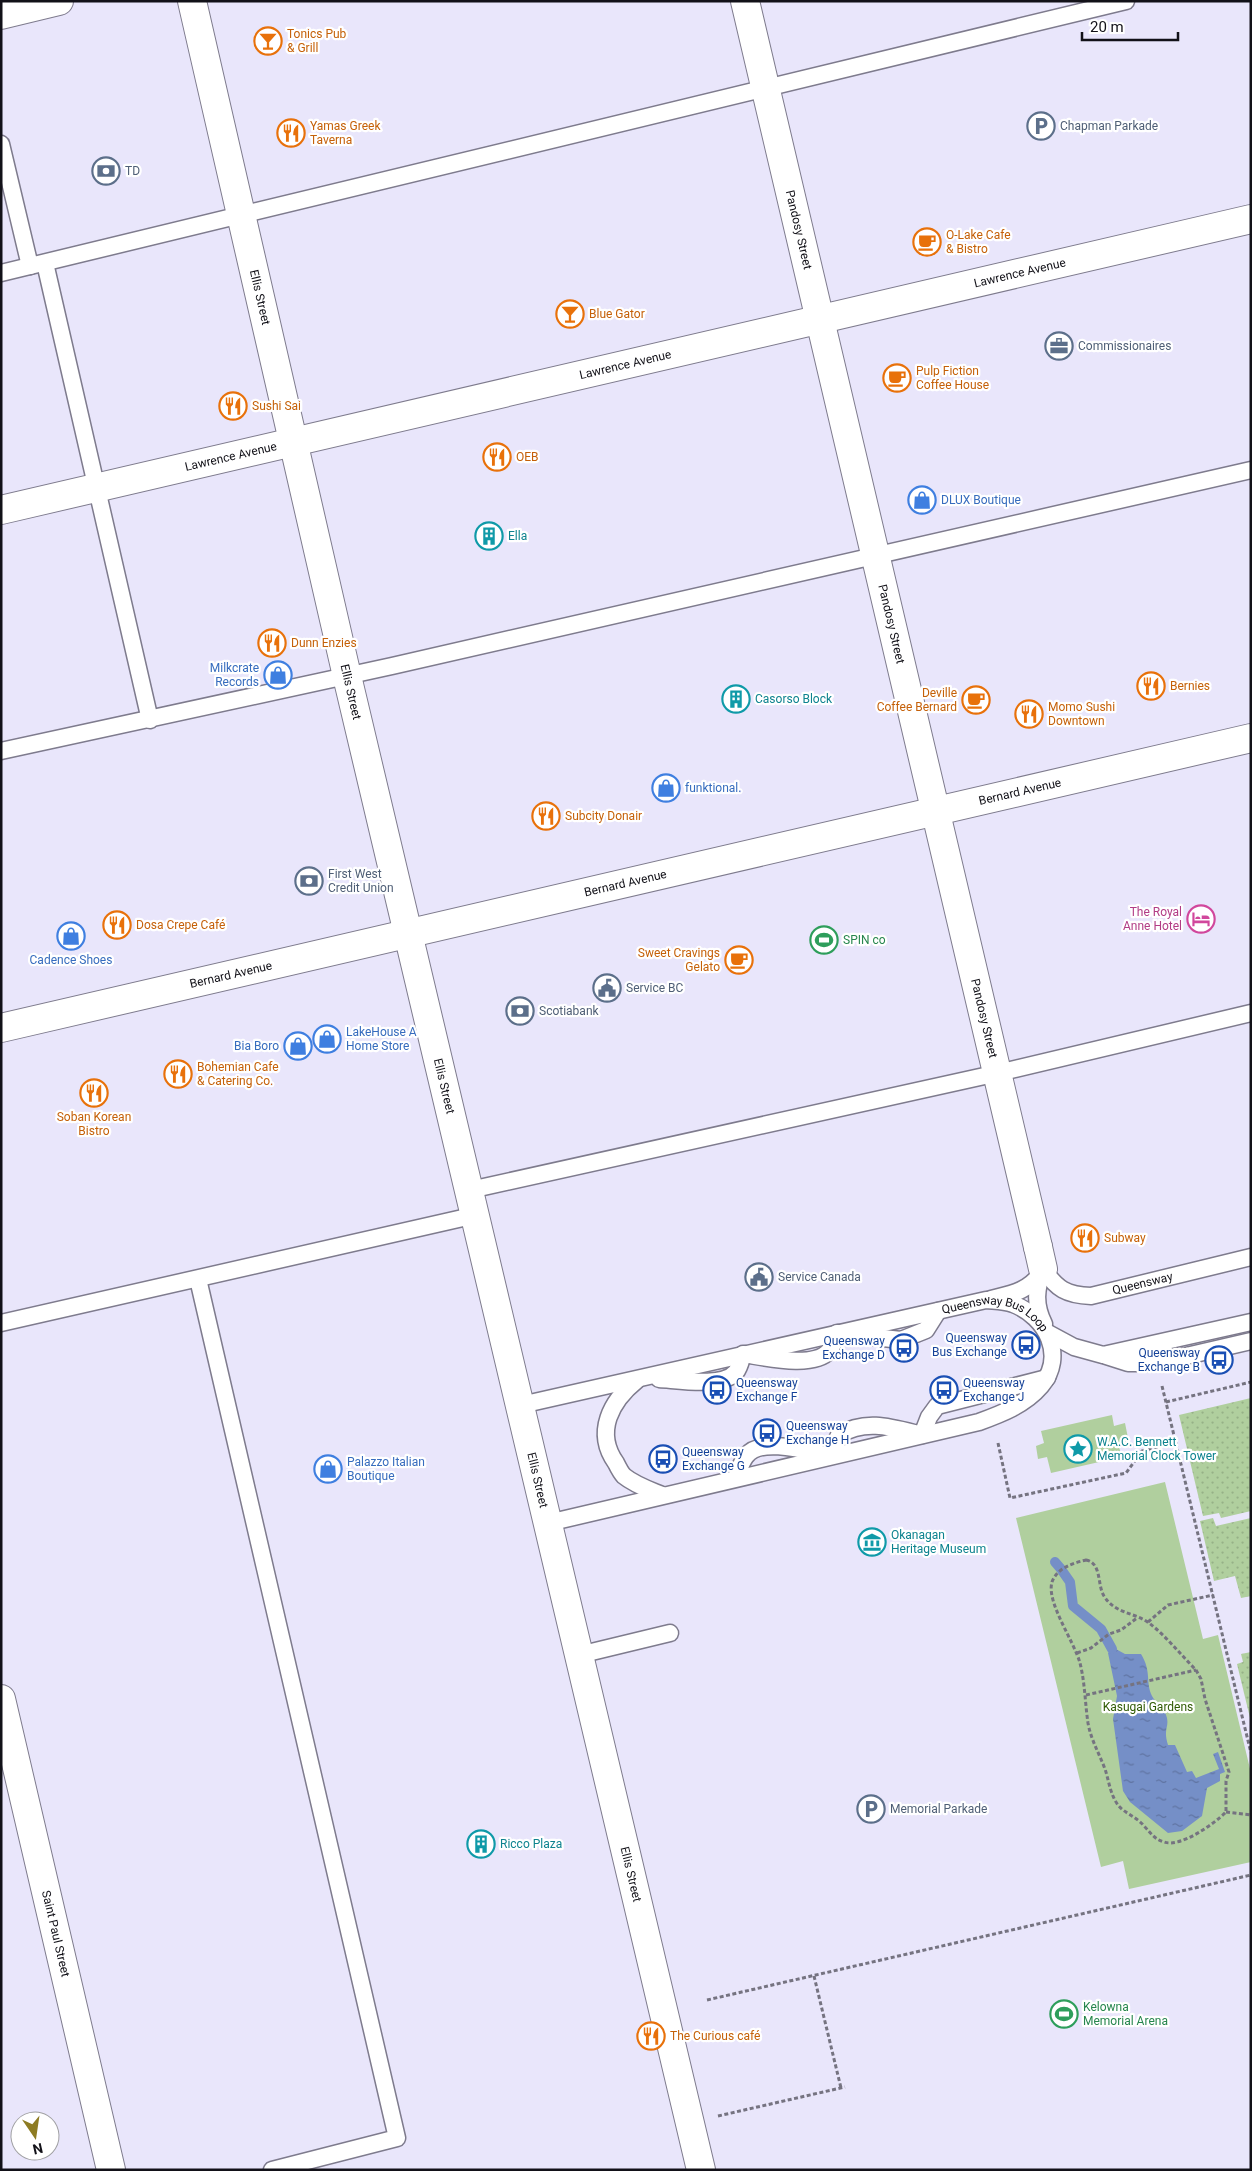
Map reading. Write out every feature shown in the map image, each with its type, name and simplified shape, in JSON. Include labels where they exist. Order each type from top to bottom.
[{"type":"street","points":[[1,14],[59,1]]},
{"type":"street","name":"Ellis Street","points":[[192,1],[347,676],[701,2170]]},
{"type":"street","name":"Pandosy Street","points":[[745,1],[1041,1258]]},
{"type":"street","name":"Lawrence Avenue","points":[[1,510],[1251,219]]},
{"type":"street","name":"Bernard Avenue","points":[[1,1028],[1251,738]]},
{"type":"street","name":"Saint Paul Street","points":[[1,1699],[112,2170]]},
{"type":"lane","points":[[1,273],[1126,1]]},
{"type":"lane","points":[[1,144],[37,264],[97,488],[150,720]]},
{"type":"lane","points":[[1,751],[347,676],[1251,470]]},
{"type":"lane","points":[[1,1324],[198,1279],[473,1202],[1251,1013]]},
{"type":"lane","name":"Queensway","points":[[1041,1258],[1061,1289],[1072,1295],[1091,1296],[1251,1257]]},
{"type":"lane","points":[[986,1300],[1024,1290],[1035,1282],[1041,1258]]},
{"type":"lane","points":[[1041,1258],[1036,1300],[1038,1312],[1048,1333],[1074,1347],[1128,1363],[1156,1363],[1251,1340]]},
{"type":"lane","points":[[198,1279],[397,2138],[272,2170]]},
{"type":"lane","name":"Queensway Bus Loop","points":[[521,1405],[986,1300],[1012,1304],[1028,1312],[1048,1333],[1054,1352],[1051,1370],[1047,1378],[1027,1400],[979,1422],[548,1523]]},
{"type":"lane","points":[[1104,1355],[1251,1322]]},
{"type":"lane","name":"Queensway Bus Loop","points":[[640,1377],[623,1391],[612,1407],[605,1424],[606,1444],[624,1475],[662,1495]]},
{"type":"lane","points":[[736,1478],[747,1455],[763,1447],[776,1446],[830,1456],[839,1435],[855,1428],[878,1424],[922,1435],[928,1417],[937,1406],[1047,1378]]},
{"type":"lane","points":[[579,1655],[670,1633]]},
{"type":"path","points":[[1160,1378],[1251,1753]]},
{"type":"path","points":[[1166,1402],[1251,1382]]},
{"type":"path","points":[[998,1443],[1010,1498],[1126,1473],[1142,1451],[1175,1442]]},
{"type":"path","points":[[1090,1561],[1096,1567],[1104,1597],[1119,1611],[1137,1618],[1148,1622],[1196,1670],[1201,1679],[1205,1699],[1229,1772],[1226,1781],[1226,1812],[1219,1819],[1185,1840],[1166,1843],[1152,1836],[1140,1821],[1119,1806],[1111,1793],[1105,1768],[1093,1743],[1088,1722],[1086,1685],[1077,1653],[1057,1611],[1052,1594],[1053,1580],[1072,1563],[1090,1561]]},
{"type":"path","points":[[1148,1622],[1168,1604],[1213,1595]]},
{"type":"path","points":[[1077,1653],[1091,1648],[1109,1634],[1121,1630],[1137,1618]]},
{"type":"path","points":[[1086,1695],[1177,1676],[1196,1670]]},
{"type":"path","points":[[1226,1812],[1251,1815]]},
{"type":"path","points":[[707,2000],[1251,1875]]},
{"type":"path","points":[[691,2122],[843,2088],[814,1976]]},
{"type":"green space","points":[[1251,1398],[1251,1511],[1221,1518],[1219,1513],[1203,1516],[1179,1415]]},
{"type":"green space","points":[[1112,1415],[1114,1426],[1125,1423],[1129,1443],[1119,1445],[1121,1457],[1051,1473],[1047,1457],[1038,1459],[1036,1446],[1044,1443],[1041,1431]]},
{"type":"green space","name":"Kasugai Gardens","points":[[1165,1482],[1203,1639],[1218,1635],[1251,1773],[1251,1862],[1129,1889],[1123,1861],[1101,1867],[1016,1518]]},
{"type":"green space","points":[[1213,1518],[1216,1526],[1251,1518],[1251,1596],[1241,1598],[1235,1576],[1214,1581],[1200,1521]]},
{"type":"green space","points":[[1251,1652],[1251,1722],[1237,1664],[1243,1662],[1241,1654]]},
{"type":"water","points":[[1114,1648],[1125,1654],[1141,1654],[1146,1666],[1152,1696],[1167,1718],[1166,1735],[1168,1745],[1175,1745],[1187,1772],[1192,1771],[1196,1778],[1219,1769],[1213,1754],[1218,1752],[1225,1772],[1220,1774],[1220,1781],[1207,1788],[1202,1816],[1182,1831],[1168,1833],[1130,1802],[1123,1791],[1113,1719],[1117,1696],[1108,1653]]},
{"type":"waterway","points":[[1055,1562],[1061,1569]]},
{"type":"waterway","points":[[1063,1572],[1070,1582],[1073,1606],[1101,1629],[1112,1649]]},
{"type":"place","name":"Tonics Pub & Grill","points":[[268,41]]},
{"type":"place","name":"Chapman Parkade","points":[[1041,126]]},
{"type":"place","name":"Yamas Greek Taverna","points":[[291,133]]},
{"type":"place","name":"TD","points":[[106,171]]},
{"type":"place","name":"O-Lake Cafe & Bistro","points":[[927,242]]},
{"type":"place","name":"Blue Gator","points":[[570,314]]},
{"type":"place","name":"Commissionaires","points":[[1059,346]]},
{"type":"place","name":"Pulp Fiction Coffee House","points":[[897,378]]},
{"type":"place","name":"Sushi Sai","points":[[233,406]]},
{"type":"place","name":"OEB","points":[[497,457]]},
{"type":"place","name":"DLUX Boutique","points":[[922,500]]},
{"type":"place","name":"Ella","points":[[489,536]]},
{"type":"place","name":"Dunn Enzies","points":[[272,643]]},
{"type":"place","name":"Milkcrate Records","points":[[278,675]]},
{"type":"place","name":"Bernies","points":[[1151,686]]},
{"type":"place","name":"Casorso Block","points":[[736,699]]},
{"type":"place","name":"Deville Coffee Bernard","points":[[976,700]]},
{"type":"place","name":"Momo Sushi Downtown","points":[[1029,714]]},
{"type":"place","name":"funktional.","points":[[666,788]]},
{"type":"place","name":"Subcity Donair","points":[[546,816]]},
{"type":"place","name":"First West Credit Union","points":[[309,881]]},
{"type":"place","name":"The Royal Anne Hotel","points":[[1201,919]]},
{"type":"place","name":"Dosa Crepe Café","points":[[117,925]]},
{"type":"place","name":"Cadence Shoes","points":[[71,936]]},
{"type":"place","name":"SPIN co","points":[[824,940]]},
{"type":"place","name":"Sweet Cravings Gelato","points":[[739,960]]},
{"type":"place","name":"Service BC","points":[[607,988]]},
{"type":"place","name":"Scotiabank","points":[[520,1011]]},
{"type":"place","name":"LakeHouse A Home Store","points":[[327,1039]]},
{"type":"place","name":"Bia Boro","points":[[298,1046]]},
{"type":"place","name":"Bohemian Cafe & Catering Co.","points":[[178,1074]]},
{"type":"place","name":"Soban Korean Bistro","points":[[94,1093]]},
{"type":"place","name":"Subway","points":[[1085,1238]]},
{"type":"place","name":"Service Canada","points":[[759,1277]]},
{"type":"place","name":"Queensway Bus Exchange","points":[[1026,1345]]},
{"type":"place","name":"Queensway Exchange D","points":[[904,1348]]},
{"type":"place","name":"Queensway Exchange B","points":[[1219,1360]]},
{"type":"place","name":"Queensway Exchange F","points":[[717,1390]]},
{"type":"place","name":"Queensway Exchange J","points":[[944,1390]]},
{"type":"place","name":"Queensway Exchange H","points":[[767,1433]]},
{"type":"place","name":"W.A.C. Bennett Memorial Clock Tower","points":[[1078,1449]]},
{"type":"place","name":"Queensway Exchange G","points":[[663,1459]]},
{"type":"place","name":"Palazzo Italian Boutique","points":[[328,1469]]},
{"type":"place","name":"Okanagan Heritage Museum","points":[[872,1542]]},
{"type":"place","name":"Memorial Parkade","points":[[871,1809]]},
{"type":"place","name":"Ricco Plaza","points":[[481,1844]]},
{"type":"place","name":"Kelowna Memorial Arena","points":[[1064,2014]]},
{"type":"place","name":"The Curious café","points":[[651,2036]]}]
